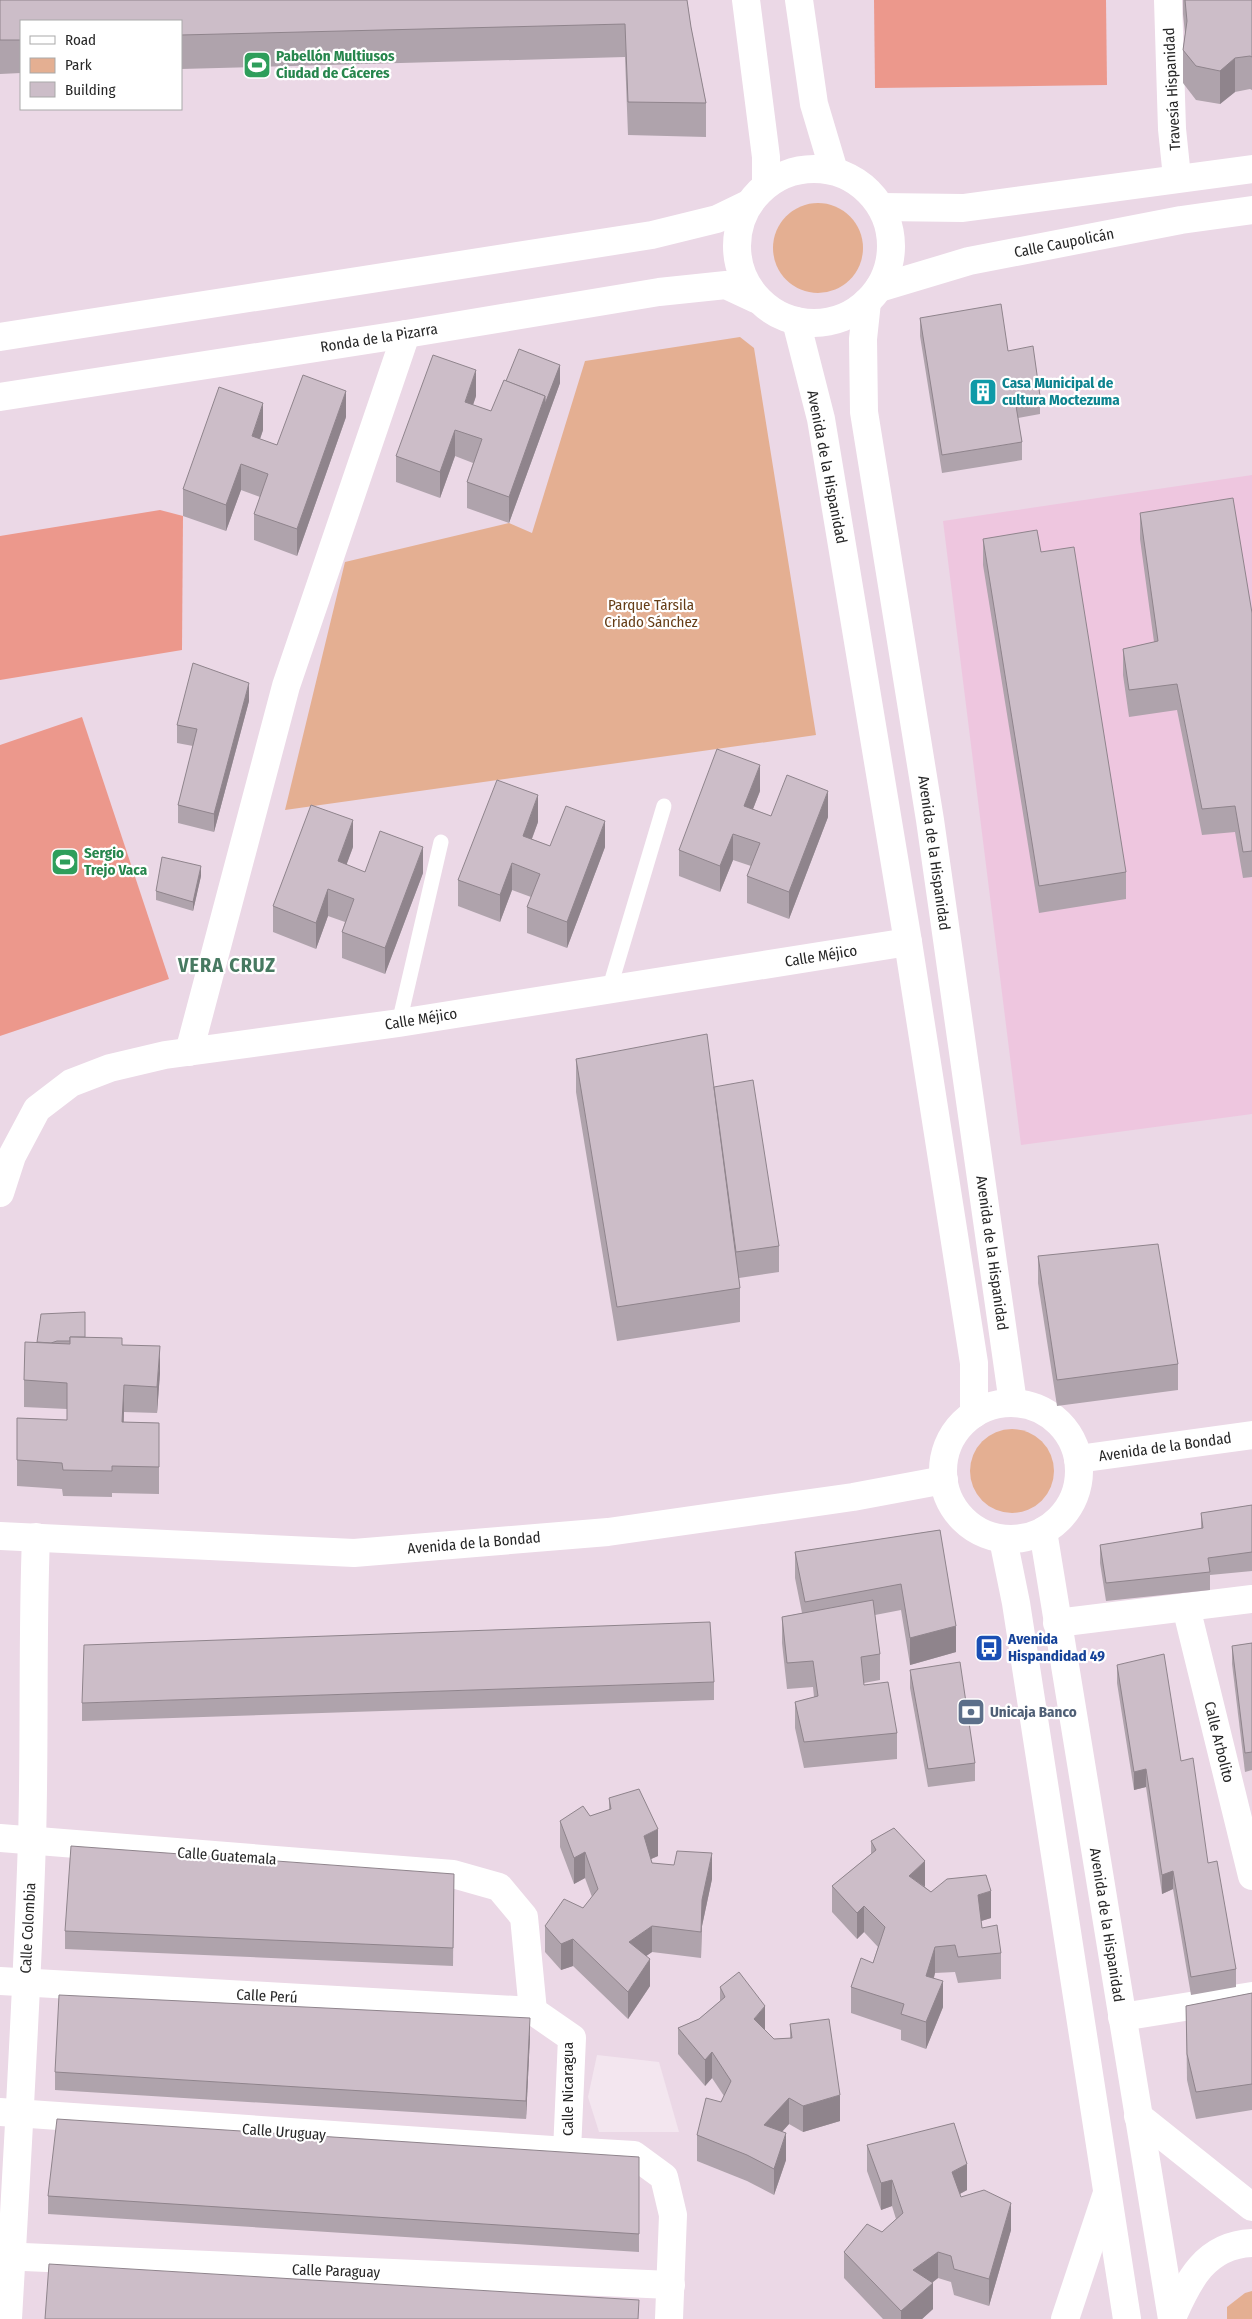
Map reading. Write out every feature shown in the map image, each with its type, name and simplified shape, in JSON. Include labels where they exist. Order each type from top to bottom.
[{"type":"street","points":[[746,0],[766,157],[766,184]]},
{"type":"street","points":[[800,0],[814,104],[834,171]]},
{"type":"street","name":"Travesía Hispanidad","points":[[1168,0],[1172,129],[1177,177]]},
{"type":"street","points":[[817,168],[834,171],[850,177],[864,187],[881,207],[890,233],[891,253],[888,270],[873,295],[852,313],[836,320],[816,323],[796,321],[769,309],[756,298],[744,283],[739,266],[736,242],[740,224],[748,204],[766,184],[782,175],[801,169],[817,168]]},
{"type":"street","points":[[881,207],[963,208],[1252,168]]},
{"type":"street","points":[[0,337],[652,235],[717,219],[748,204]]},
{"type":"street","name":"Calle Caupolicán","points":[[873,295],[969,261],[1181,220],[1252,210]]},
{"type":"street","name":"Ronda de la Pizarra","points":[[0,397],[406,334],[660,292],[726,285],[756,298]]},
{"type":"street","name":"Avenida de la Hispanidad","points":[[873,295],[863,339],[864,412],[930,820],[1014,1403]]},
{"type":"street","name":"Avenida de la Hispanidad","points":[[796,321],[821,419],[908,942],[974,1363],[974,1414]]},
{"type":"street","points":[[189,1052],[286,686],[406,334]]},
{"type":"street","name":"Calle Méjico","points":[[0,1193],[12,1156],[37,1109],[71,1083],[110,1068],[189,1052],[400,1023],[908,942]]},
{"type":"street","points":[[1014,1403],[1033,1406],[1050,1416],[1065,1429],[1073,1443],[1078,1459],[1076,1490],[1069,1506],[1058,1520],[1043,1531],[1024,1538],[1003,1539],[982,1533],[964,1521],[951,1504],[944,1480],[944,1455],[951,1439],[961,1425],[974,1414],[993,1405],[1014,1403]]},
{"type":"street","name":"Avenida de la Bondad","points":[[1078,1459],[1252,1435]]},
{"type":"street","name":"Avenida de la Bondad","points":[[0,1536],[354,1554],[608,1532],[853,1496],[944,1480]]},
{"type":"street","name":"Avenida de la Hispanidad","points":[[1043,1531],[1172,2319]]},
{"type":"street","name":"Calle Colombia","points":[[8,2319],[6,2257],[13,1982],[32,1839],[33,1602],[36,1537]]},
{"type":"street","points":[[1003,1539],[1016,1603],[1127,2319]]},
{"type":"street","points":[[1057,1623],[1252,1598]]},
{"type":"street","name":"Calle Arbolito","points":[[1186,1607],[1252,1876]]},
{"type":"street","name":"Calle Guatemala","points":[[0,1838],[32,1839],[453,1874],[499,1888],[524,1917],[533,2011]]},
{"type":"street","name":"Calle Perú","points":[[13,1982],[533,2011]]},
{"type":"street","points":[[1122,2017],[1252,1996]]},
{"type":"street","name":"Calle Nicaragua","points":[[533,2011],[572,2038],[568,2151],[634,2156],[664,2177],[672,2215],[669,2319]]},
{"type":"street","name":"Calle Uruguay","points":[[10,2112],[568,2151]]},
{"type":"street","points":[[1138,2116],[1252,2207]]},
{"type":"street","points":[[1065,2319],[1107,2192]]},
{"type":"street","points":[[1172,2319],[1198,2267],[1210,2257],[1229,2248],[1252,2243]]},
{"type":"street","name":"Calle Paraguay","points":[[6,2257],[671,2285]]},
{"type":"lane","points":[[609,990],[664,806]]},
{"type":"lane","points":[[400,1023],[440,842]]},
{"type":"shaded area","points":[[874,0],[1106,0],[1107,85],[875,88]]},
{"type":"shaded area","points":[[1252,475],[1252,1114],[1021,1145],[943,521]]},
{"type":"shaded area","points":[[160,510],[183,516],[182,650],[0,680],[0,536]]},
{"type":"shaded area","name":"Sergio Trejo Vaca","points":[[82,717],[169,979],[0,1036],[0,745]]},
{"type":"shaded area","points":[[597,2055],[659,2062],[679,2132],[599,2132],[588,2097]]},
{"type":"green space","points":[[818,203],[835,207],[850,216],[859,231],[863,248],[859,265],[850,280],[835,289],[818,293],[801,289],[786,280],[777,265],[773,248],[777,231],[786,216],[801,207]]},
{"type":"green space","name":"Parque Társila Criado Sánchez","points":[[740,337],[754,348],[816,735],[285,810],[345,562],[509,523],[532,533],[585,361]]},
{"type":"green space","points":[[1012,1429],[1028,1432],[1042,1441],[1051,1455],[1054,1471],[1051,1487],[1042,1501],[1028,1510],[1012,1513],[996,1510],[982,1501],[973,1487],[970,1471],[973,1455],[982,1441],[996,1432]]},
{"type":"green space","points":[[1252,2291],[1252,2319],[1227,2319],[1227,2307],[1245,2293]]},
{"type":"building","points":[[0,0],[687,0],[706,103],[628,102],[625,24],[182,35],[182,20],[20,20],[20,40],[0,40]]},
{"type":"building","points":[[1185,0],[1252,0],[1252,57],[1235,58],[1220,71],[1196,66],[1183,50],[1187,21]]},
{"type":"building","name":"Casa Municipal de cultura Moctezuma","points":[[1001,304],[1008,351],[1033,346],[1040,396],[1015,400],[1022,442],[942,455],[920,318]]},
{"type":"building","points":[[519,349],[560,365],[545,404],[545,396],[506,381]]},
{"type":"building","points":[[433,355],[476,370],[465,402],[491,411],[504,380],[545,396],[509,497],[467,482],[482,439],[455,430],[440,472],[396,456]]},
{"type":"building","points":[[303,375],[346,391],[297,529],[254,514],[268,474],[241,464],[226,505],[183,489],[219,387],[263,403],[252,436],[277,445]]},
{"type":"building","points":[[1233,498],[1252,613],[1252,851],[1243,852],[1235,806],[1202,809],[1177,684],[1129,690],[1123,649],[1158,641],[1140,513]]},
{"type":"building","points":[[1037,530],[1041,552],[1074,547],[1126,872],[1039,886],[983,539]]},
{"type":"building","points":[[193,663],[249,683],[214,814],[178,805],[197,729],[177,725]]},
{"type":"building","points":[[717,749],[760,765],[744,806],[771,816],[787,775],[828,791],[789,892],[747,876],[760,843],[733,834],[720,866],[679,850]]},
{"type":"building","points":[[497,780],[538,795],[523,836],[550,846],[566,806],[605,821],[567,922],[527,907],[540,874],[512,863],[500,895],[458,880]]},
{"type":"building","points":[[311,805],[353,820],[338,861],[365,872],[380,831],[423,847],[385,948],[342,932],[354,899],[328,889],[316,923],[273,906]]},
{"type":"building","points":[[162,857],[201,866],[193,902],[156,891]]},
{"type":"building","points":[[707,1034],[740,1288],[617,1307],[576,1059]]},
{"type":"building","points":[[753,1080],[779,1246],[736,1252],[714,1087]]},
{"type":"building","points":[[1158,1244],[1178,1364],[1057,1380],[1038,1256]]},
{"type":"building","points":[[85,1312],[85,1337],[70,1337],[70,1341],[51,1343],[37,1342],[41,1314]]},
{"type":"building","points":[[70,1337],[122,1338],[122,1345],[160,1346],[157,1387],[124,1385],[122,1422],[159,1423],[159,1467],[112,1466],[112,1471],[63,1470],[62,1463],[17,1460],[17,1418],[67,1420],[67,1383],[24,1380],[25,1342],[70,1344]]},
{"type":"building","points":[[1252,1505],[1252,1552],[1208,1558],[1210,1572],[1106,1583],[1100,1545],[1203,1528],[1201,1513]]},
{"type":"building","points":[[940,1530],[956,1626],[910,1638],[901,1584],[805,1602],[795,1552]]},
{"type":"building","points":[[873,1600],[880,1654],[861,1657],[864,1685],[888,1682],[897,1733],[804,1742],[795,1702],[818,1696],[813,1661],[787,1663],[782,1617]]},
{"type":"building","points":[[710,1622],[714,1682],[82,1703],[84,1645]]},
{"type":"building","points":[[1252,1643],[1252,1752],[1245,1753],[1232,1646]]},
{"type":"building","points":[[1164,1654],[1181,1761],[1193,1758],[1208,1863],[1217,1861],[1236,1969],[1191,1977],[1173,1871],[1162,1875],[1146,1769],[1134,1772],[1117,1665]]},
{"type":"building","points":[[960,1662],[975,1763],[928,1769],[910,1670]]},
{"type":"building","points":[[639,1789],[658,1829],[644,1836],[652,1863],[674,1865],[677,1851],[712,1853],[702,1900],[701,1932],[652,1926],[629,1942],[650,1959],[628,1992],[573,1939],[561,1944],[545,1926],[564,1899],[583,1908],[598,1889],[585,1852],[574,1858],[560,1821],[583,1806],[590,1816],[611,1809],[609,1798]]},
{"type":"building","points":[[894,1828],[925,1861],[909,1876],[931,1892],[947,1879],[986,1875],[991,1891],[978,1895],[982,1928],[997,1925],[1001,1953],[958,1957],[955,1945],[935,1947],[926,1976],[943,1981],[926,2022],[901,2014],[904,2004],[851,1987],[861,1958],[873,1963],[885,1927],[864,1906],[857,1913],[832,1886],[876,1850],[871,1841]]},
{"type":"building","points":[[71,1846],[454,1874],[453,1948],[65,1931]]},
{"type":"building","points":[[739,1972],[765,2006],[754,2019],[774,2039],[792,2038],[790,2024],[829,2019],[840,2095],[803,2106],[789,2098],[764,2125],[786,2133],[774,2169],[747,2155],[697,2135],[706,2098],[721,2102],[731,2081],[712,2052],[705,2060],[678,2028],[699,2019],[725,1997],[720,1987]]},
{"type":"building","points":[[1252,1993],[1252,2084],[1196,2092],[1187,2054],[1186,2006]]},
{"type":"building","points":[[59,1995],[530,2018],[526,2101],[55,2072]]},
{"type":"building","points":[[57,2119],[639,2157],[639,2234],[48,2196]]},
{"type":"building","points":[[954,2123],[967,2164],[952,2172],[961,2197],[984,2190],[1011,2203],[989,2279],[954,2269],[951,2256],[938,2252],[913,2270],[933,2283],[901,2311],[844,2252],[867,2224],[882,2232],[903,2213],[892,2180],[881,2183],[867,2145]]},
{"type":"building","points":[[49,2264],[639,2300],[638,2319],[45,2319]]},
{"type":"place","name":"Pabellón Multiusos Ciudad de Cáceres","points":[[257,65]]},
{"type":"place","name":"Casa Municipal de cultura Moctezuma","points":[[983,392]]},
{"type":"place","name":"Sergio Trejo Vaca","points":[[65,862]]},
{"type":"place","name":"Avenida Hispandidad 49","points":[[989,1648]]},
{"type":"place","name":"Unicaja Banco","points":[[971,1712]]},
{"type":"district","name":"VERA CRUZ","points":[[227,965]]}]
